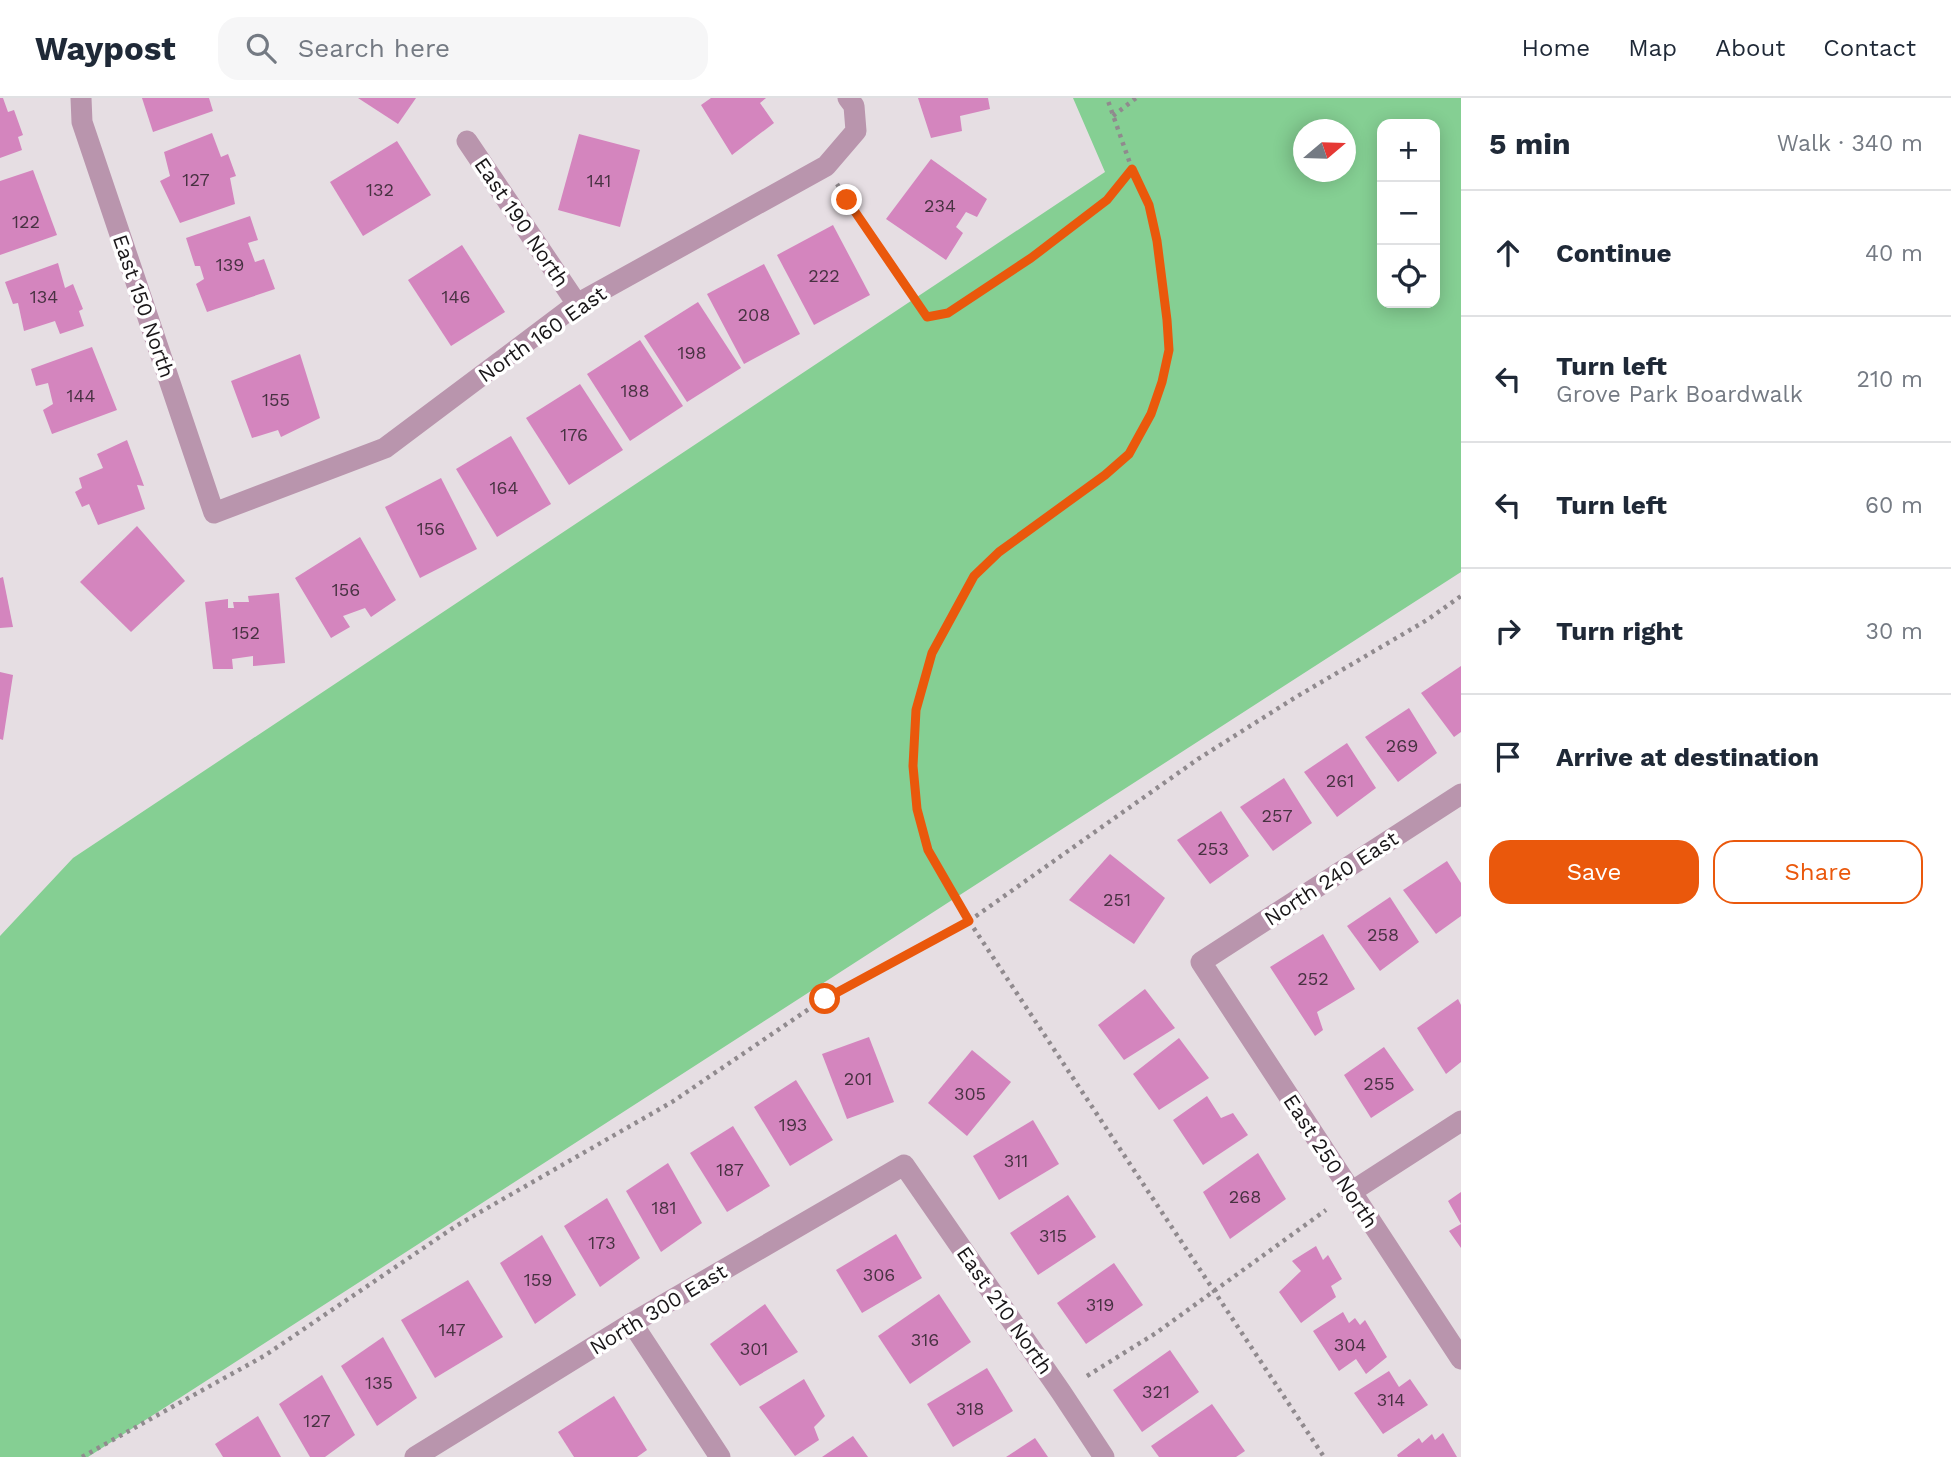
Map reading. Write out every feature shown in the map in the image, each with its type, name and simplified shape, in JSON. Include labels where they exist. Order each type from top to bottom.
[{"type":"street","name":"East 150 North","points":[[80,98],[82,122],[214,513]]},
{"type":"street","name":"North 160 East","points":[[214,513],[386,448],[577,304],[826,166],[856,131],[854,106],[848,98]]},
{"type":"street","name":"East 190 North","points":[[467,141],[577,304]]},
{"type":"street","name":"North 240 East","points":[[1201,962],[1461,794]]},
{"type":"street","name":"East 250 North","points":[[1201,962],[1461,1359]]},
{"type":"street","points":[[1351,1192],[1461,1121]]},
{"type":"street","name":"North 300 East","points":[[415,1457],[632,1323],[904,1165]]},
{"type":"street","name":"East 210 North","points":[[904,1165],[1104,1457]]},
{"type":"street","points":[[632,1323],[720,1457]]},
{"type":"path","points":[[1107,98],[1132,169],[1149,205],[1155,229],[1164,280],[1169,350],[1162,382],[1151,414],[1129,454],[1096,482],[999,552],[974,576],[932,653],[916,710],[913,766],[917,809],[928,850],[969,921],[1324,1457]]},
{"type":"path","points":[[1113,116],[1136,98]]},
{"type":"path","points":[[847,200],[927,317],[948,313],[1031,258],[1107,200],[1132,169]]},
{"type":"path","points":[[82,1457],[264,1356],[456,1226],[672,1102],[825,999],[969,921],[1198,759],[1296,697],[1427,620],[1461,596]]},
{"type":"path","points":[[1087,1376],[1156,1333],[1326,1210]]},
{"type":"green space","points":[[1073,98],[1461,98],[1461,572],[88,1457],[0,1457],[0,936],[73,858],[1105,172]]},
{"type":"building","points":[[0,98],[3,98],[8,112],[14,110],[23,135],[18,137],[22,150],[0,158]]},
{"type":"building","points":[[142,98],[209,98],[213,111],[153,132]]},
{"type":"building","points":[[358,98],[416,98],[398,124]]},
{"type":"building","points":[[711,98],[766,98],[760,103],[774,123],[732,155],[701,105]]},
{"type":"building","points":[[918,98],[988,98],[990,109],[960,116],[962,131],[931,138]]},
{"type":"building","points":[[212,133],[221,157],[228,154],[236,176],[230,178],[235,204],[180,223],[160,181],[170,176],[164,152]]},
{"type":"building","points":[[579,134],[640,150],[620,227],[558,210]]},
{"type":"building","points":[[397,141],[431,195],[363,236],[330,182]]},
{"type":"building","points":[[931,159],[987,199],[977,217],[966,212],[956,227],[963,233],[946,260],[886,219]]},
{"type":"building","points":[[33,170],[57,235],[0,255],[0,181]]},
{"type":"building","points":[[250,216],[258,240],[248,243],[255,262],[264,259],[275,289],[207,312],[196,284],[204,279],[200,266],[195,266],[186,238]]},
{"type":"building","points":[[833,225],[870,295],[814,325],[777,255]]},
{"type":"building","points":[[462,245],[505,312],[451,346],[408,280]]},
{"type":"building","points":[[58,263],[65,288],[73,284],[83,309],[79,311],[84,326],[60,334],[55,321],[24,331],[18,303],[13,304],[5,282]]},
{"type":"building","points":[[764,264],[800,334],[744,364],[707,294]]},
{"type":"building","points":[[698,302],[741,368],[687,402],[644,336]]},
{"type":"building","points":[[640,340],[683,406],[630,441],[587,374]]},
{"type":"building","points":[[92,347],[117,410],[52,434],[43,410],[53,404],[48,383],[36,386],[31,369]]},
{"type":"building","points":[[300,354],[320,418],[281,437],[278,430],[252,438],[231,381]]},
{"type":"building","points":[[580,384],[623,450],[569,485],[526,418]]},
{"type":"building","points":[[511,436],[551,504],[497,537],[456,469]]},
{"type":"building","points":[[127,440],[144,486],[137,485],[145,509],[98,525],[89,504],[82,507],[75,492],[82,488],[79,478],[103,468],[97,454]]},
{"type":"building","points":[[441,478],[477,549],[420,578],[385,507]]},
{"type":"building","points":[[137,526],[185,581],[131,632],[80,582]]},
{"type":"building","points":[[360,537],[396,600],[371,617],[365,608],[343,616],[350,627],[331,638],[295,578]]},
{"type":"building","points":[[3,577],[13,627],[0,628],[0,578]]},
{"type":"building","points":[[279,593],[285,663],[253,666],[253,656],[232,659],[233,669],[213,669],[205,602],[228,599],[228,608],[234,608],[233,602],[249,602],[248,596]]},
{"type":"building","points":[[1461,666],[1461,732],[1454,737],[1421,693]]},
{"type":"building","points":[[0,672],[13,675],[3,740],[0,739]]},
{"type":"building","points":[[1409,708],[1437,753],[1398,782],[1365,737]]},
{"type":"building","points":[[1347,743],[1376,788],[1337,817],[1304,772]]},
{"type":"building","points":[[1284,778],[1312,823],[1273,851],[1240,807]]},
{"type":"building","points":[[1221,811],[1249,856],[1210,884],[1177,840]]},
{"type":"building","points":[[1110,854],[1165,898],[1134,944],[1069,900]]},
{"type":"building","points":[[1447,861],[1461,883],[1461,916],[1436,934],[1403,890]]},
{"type":"building","points":[[1390,897],[1419,942],[1380,971],[1347,926]]},
{"type":"building","points":[[1323,934],[1355,989],[1317,1012],[1323,1030],[1315,1036],[1270,967]]},
{"type":"building","points":[[1145,989],[1175,1028],[1124,1060],[1098,1025]]},
{"type":"building","points":[[1458,999],[1461,1005],[1461,1062],[1446,1074],[1417,1028]]},
{"type":"building","points":[[869,1037],[894,1102],[847,1119],[822,1054]]},
{"type":"building","points":[[1179,1038],[1209,1078],[1159,1110],[1133,1074]]},
{"type":"building","points":[[1384,1047],[1414,1090],[1371,1118],[1344,1075]]},
{"type":"building","points":[[972,1050],[1011,1082],[967,1136],[928,1103]]},
{"type":"building","points":[[796,1080],[833,1140],[790,1166],[754,1107]]},
{"type":"building","points":[[1207,1096],[1221,1118],[1233,1113],[1248,1135],[1203,1165],[1173,1120]]},
{"type":"building","points":[[1033,1120],[1059,1164],[999,1200],[973,1156]]},
{"type":"building","points":[[733,1126],[770,1186],[727,1212],[690,1153]]},
{"type":"building","points":[[1258,1153],[1286,1199],[1230,1239],[1203,1192]]},
{"type":"building","points":[[668,1163],[702,1223],[661,1252],[626,1191]]},
{"type":"building","points":[[1461,1192],[1461,1224],[1448,1201]]},
{"type":"building","points":[[1068,1195],[1096,1237],[1038,1275],[1010,1233]]},
{"type":"building","points":[[607,1198],[640,1258],[600,1287],[564,1226]]},
{"type":"building","points":[[1461,1224],[1461,1248],[1449,1231]]},
{"type":"building","points":[[896,1234],[922,1278],[862,1313],[836,1270]]},
{"type":"building","points":[[542,1235],[576,1295],[535,1324],[500,1263]]},
{"type":"building","points":[[1316,1246],[1323,1260],[1328,1255],[1342,1279],[1331,1286],[1336,1297],[1301,1323],[1279,1292],[1301,1271],[1292,1261]]},
{"type":"building","points":[[1114,1263],[1143,1305],[1086,1344],[1057,1303]]},
{"type":"building","points":[[468,1280],[503,1337],[435,1378],[401,1320]]},
{"type":"building","points":[[939,1294],[971,1342],[910,1384],[878,1336]]},
{"type":"building","points":[[765,1304],[798,1352],[740,1386],[710,1344]]},
{"type":"building","points":[[1343,1312],[1349,1323],[1355,1318],[1360,1325],[1365,1320],[1387,1357],[1366,1374],[1356,1359],[1339,1371],[1313,1331]]},
{"type":"building","points":[[383,1337],[417,1398],[377,1426],[341,1366]]},
{"type":"building","points":[[1170,1350],[1199,1392],[1142,1432],[1113,1390]]},
{"type":"building","points":[[987,1368],[1013,1411],[953,1447],[927,1404]]},
{"type":"building","points":[[1389,1371],[1399,1387],[1410,1379],[1428,1405],[1383,1434],[1354,1393]]},
{"type":"building","points":[[322,1375],[355,1435],[325,1457],[310,1457],[279,1404]]},
{"type":"building","points":[[804,1379],[825,1416],[814,1427],[819,1440],[795,1456],[759,1407]]},
{"type":"building","points":[[614,1396],[647,1450],[637,1457],[574,1457],[558,1432]]},
{"type":"building","points":[[1212,1404],[1245,1451],[1236,1457],[1159,1457],[1151,1446]]},
{"type":"building","points":[[258,1416],[281,1457],[223,1457],[215,1444]]},
{"type":"building","points":[[1443,1433],[1457,1457],[1398,1457],[1397,1455],[1419,1438],[1422,1443],[1432,1434],[1435,1440]]},
{"type":"building","points":[[853,1436],[868,1457],[822,1457]]},
{"type":"building","points":[[1035,1438],[1048,1457],[1006,1457]]},
{"type":"route","points":[[825,999],[969,921],[928,850],[917,809],[913,766],[916,710],[932,653],[974,576],[999,552],[1070,502],[1129,454],[1151,414],[1169,350],[1164,280],[1157,241],[1149,205],[1132,169],[1107,200],[1031,258],[948,313],[927,317],[847,200]]}]
